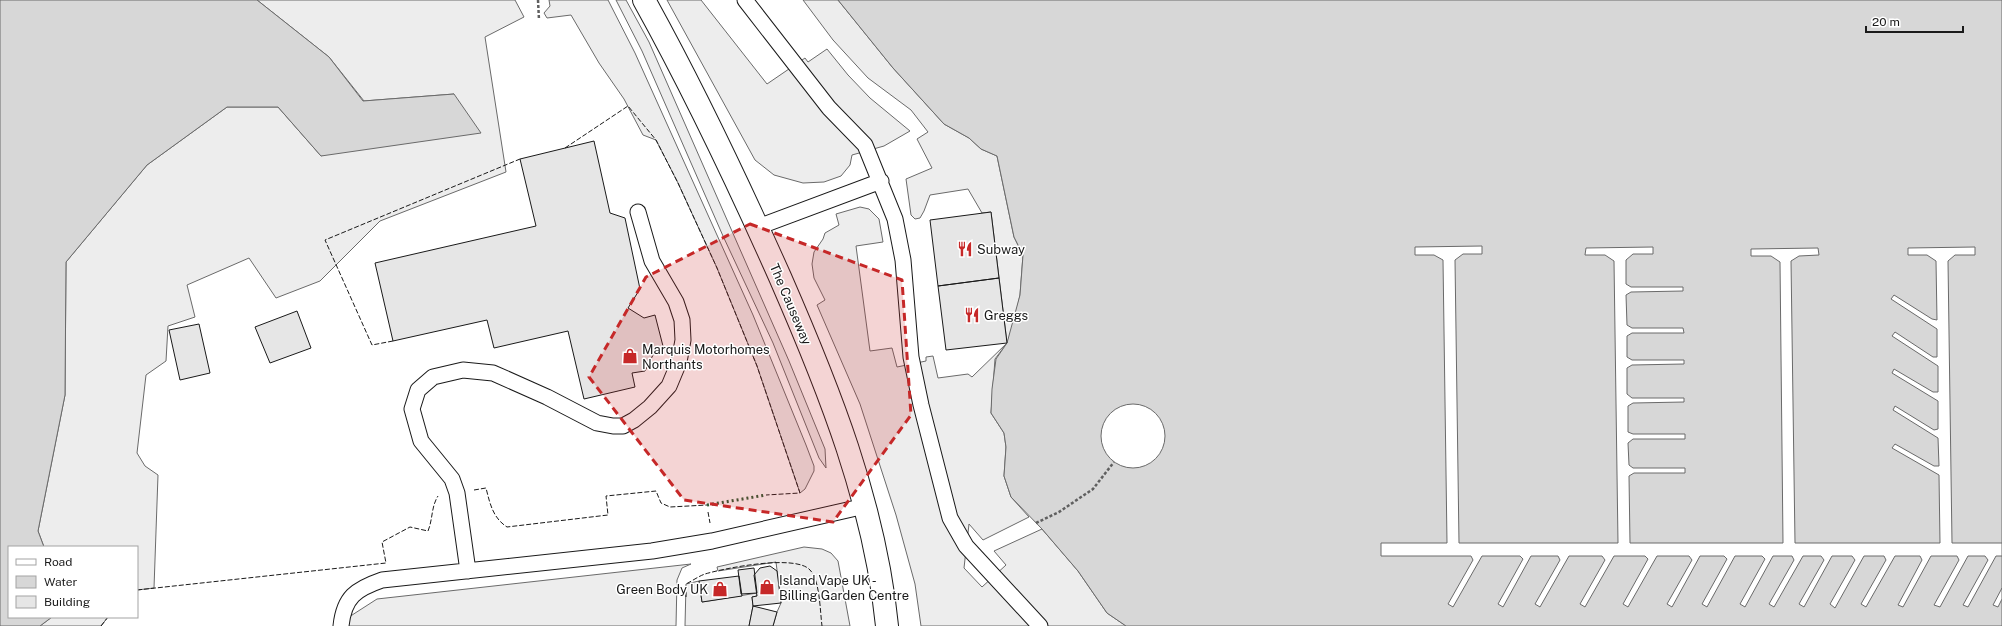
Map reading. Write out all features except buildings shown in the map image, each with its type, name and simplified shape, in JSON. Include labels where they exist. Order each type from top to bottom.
[{"type":"street","name":"The Causeway","points":[[644,0],[672,52],[758,227],[835,408],[865,506],[884,595],[887,626]]},
{"type":"lane","points":[[745,0],[829,108],[865,145],[881,181],[895,219],[903,260],[911,357],[920,405],[950,518],[966,546],[1040,626]]},
{"type":"lane","points":[[758,227],[881,181]]},
{"type":"lane","points":[[468,571],[457,493],[452,479],[422,441],[412,409],[418,390],[433,377],[463,370],[492,373],[547,397],[597,423],[623,426],[634,420],[650,407],[669,386],[679,362],[683,340],[682,320],[676,302],[652,261],[638,212]]},
{"type":"lane","points":[[341,626],[342,614],[350,598],[362,587],[382,580],[652,551],[712,541],[865,506]]},
{"type":"path","points":[[538,0],[539,20]]},
{"type":"path","points":[[1036,524],[1060,512],[1093,489],[1114,462]]},
{"type":"highlighted area","points":[[750,224],[902,280],[911,415],[833,522],[684,500],[589,377],[646,277]]},
{"type":"shaded area","points":[[257,0],[515,0],[524,17],[485,37],[506,172],[380,221],[320,281],[276,298],[249,258],[187,285],[195,317],[168,326],[166,361],[146,375],[137,453],[145,466],[158,475],[154,588],[138,590],[138,546],[44,546],[38,531],[65,395],[66,262],[147,165],[227,107],[278,107],[321,156],[454,94],[364,101],[329,57]]},
{"type":"shaded area","points":[[549,0],[608,0],[635,53],[753,315],[814,466],[814,471],[805,489],[800,493],[757,366],[717,268],[678,183],[656,140],[643,135],[624,99],[599,63],[571,15],[547,18],[544,13],[550,6]]},
{"type":"shaded area","points":[[616,0],[626,0],[649,42],[789,361],[825,449],[826,468],[819,458],[773,343],[723,236],[642,51]]},
{"type":"shaded area","points":[[667,0],[701,0],[767,84],[805,58],[808,62],[827,49],[848,75],[870,98],[910,131],[884,146],[852,155],[850,165],[841,176],[824,182],[803,183],[774,175],[755,160]]},
{"type":"shaded area","points":[[803,0],[838,0],[893,68],[944,124],[969,138],[981,149],[997,156],[1014,237],[1023,255],[1020,295],[1013,328],[1007,343],[991,212],[982,213],[968,189],[930,195],[920,218],[915,219],[911,215],[906,179],[932,168],[917,139],[928,132],[911,110],[868,78],[833,40]]},
{"type":"shaded area","points":[[860,207],[869,209],[879,219],[883,242],[856,246],[870,351],[892,348],[897,367],[926,361],[926,357],[933,356],[938,378],[968,374],[972,377],[1007,343],[995,359],[991,413],[1004,433],[1006,447],[1004,476],[1011,497],[1029,517],[983,540],[969,524],[964,568],[982,587],[1006,565],[994,551],[1042,529],[1078,571],[1107,613],[1126,626],[921,626],[915,584],[896,515],[860,404],[817,305],[825,300],[814,278],[812,264],[814,252],[823,239],[825,233],[839,225],[836,214]]},
{"type":"shaded area","points":[[804,547],[822,549],[831,553],[838,561],[850,626],[773,626],[781,603],[776,562],[718,571],[717,567]]},
{"type":"shaded area","points":[[691,564],[682,568],[677,580],[676,626],[335,626],[377,599]]},
{"type":"shaded area","points":[[699,581],[702,602],[757,593],[757,596],[752,597],[753,606],[749,626],[685,626],[686,584]]},
{"type":"shaded area","points":[[51,618],[107,618],[101,626],[40,626]]},
{"type":"water","points":[[0,0],[257,0],[329,57],[363,101],[454,94],[481,133],[321,156],[278,107],[227,107],[147,165],[66,262],[65,395],[38,531],[44,546],[8,546],[8,618],[51,618],[40,626],[0,626]]},
{"type":"water","points":[[838,0],[2002,0],[2002,626],[1126,626],[1107,613],[1078,571],[1042,529],[1011,497],[1004,476],[1006,447],[1004,433],[991,413],[992,389],[996,359],[1007,343],[1020,295],[1023,255],[1014,237],[997,156],[981,149],[969,138],[944,124],[893,68]]},
{"type":"pier","points":[[1482,246],[1482,254],[1463,254],[1455,260],[1459,543],[1618,543],[1614,261],[1605,255],[1585,255],[1586,248],[1653,247],[1653,254],[1633,254],[1626,260],[1626,284],[1631,287],[1683,287],[1683,291],[1631,292],[1626,295],[1627,325],[1632,328],[1683,328],[1684,333],[1632,333],[1627,336],[1627,357],[1632,360],[1684,360],[1684,364],[1632,365],[1627,368],[1627,394],[1632,398],[1684,398],[1684,402],[1633,403],[1628,406],[1628,432],[1633,434],[1685,434],[1685,439],[1633,439],[1628,443],[1629,465],[1633,468],[1685,468],[1685,473],[1634,473],[1629,476],[1630,543],[1783,543],[1780,262],[1771,256],[1751,256],[1751,249],[1818,248],[1819,255],[1799,256],[1791,261],[1795,543],[1940,543],[1939,475],[1892,448],[1895,444],[1934,466],[1939,466],[1938,438],[1893,410],[1895,406],[1934,430],[1938,429],[1938,401],[1892,373],[1894,369],[1933,392],[1938,392],[1938,366],[1892,336],[1895,332],[1933,357],[1937,357],[1937,329],[1891,299],[1894,295],[1932,319],[1937,320],[1936,261],[1927,255],[1908,255],[1908,248],[1975,247],[1975,255],[1955,255],[1948,261],[1952,543],[2002,543],[2002,556],[1996,556],[1968,607],[1963,605],[1988,560],[1985,556],[1968,556],[1940,607],[1934,605],[1959,560],[1957,556],[1931,556],[1903,607],[1898,605],[1922,560],[1920,556],[1895,556],[1866,607],[1861,604],[1886,560],[1884,556],[1864,556],[1835,608],[1830,604],[1855,560],[1852,556],[1832,556],[1804,607],[1799,604],[1824,560],[1821,556],[1803,556],[1774,607],[1769,604],[1794,560],[1792,556],[1773,556],[1745,607],[1740,604],[1765,559],[1762,556],[1735,556],[1707,607],[1702,604],[1727,559],[1724,556],[1700,556],[1672,607],[1667,604],[1692,560],[1689,556],[1657,556],[1628,607],[1623,604],[1648,559],[1645,556],[1614,556],[1585,607],[1580,604],[1605,560],[1602,556],[1569,556],[1540,607],[1535,604],[1560,560],[1558,556],[1531,556],[1503,607],[1498,604],[1523,559],[1520,556],[1482,556],[1453,607],[1448,604],[1473,560],[1471,556],[1381,556],[1381,543],[1447,543],[1443,260],[1434,255],[1415,255],[1415,247]]},
{"type":"pier","points":[[1127,404],[1139,404],[1156,413],[1163,424],[1165,436],[1163,448],[1156,459],[1139,468],[1127,468],[1115,463],[1106,454],[1101,442],[1101,430],[1106,418],[1115,409]]},
{"type":"pier","points":[[2002,588],[2002,599],[1998,607],[1993,605]]},
{"type":"hedge","points":[[707,505],[766,495]]},
{"type":"fence","points":[[565,148],[628,106],[656,140],[678,183],[717,268],[757,366],[800,493],[766,495]]},
{"type":"fence","points":[[393,341],[372,345],[325,240],[520,159]]},
{"type":"fence","points":[[474,490],[486,488],[495,515],[507,527],[608,515],[606,496],[656,491],[661,503],[670,507],[707,505]]},
{"type":"fence","points":[[138,590],[386,563],[382,542],[410,527],[428,531],[434,504],[438,496]]},
{"type":"fence","points":[[708,512],[710,523]]},
{"type":"fence","points":[[686,597],[686,584],[705,574],[760,564],[790,563],[802,565],[810,570],[816,581],[822,626]]},
{"type":"fence","points":[[101,626],[107,618]]},
{"type":"place","name":"Subway","points":[[965,249]]},
{"type":"place","name":"Greggs","points":[[972,315]]},
{"type":"place","name":"Marquis Motorhomes Northants","points":[[630,356]]},
{"type":"place","name":"Island Vape UK - Billing Garden Centre","points":[[767,587]]},
{"type":"place","name":"Green Body UK","points":[[720,589]]}]
